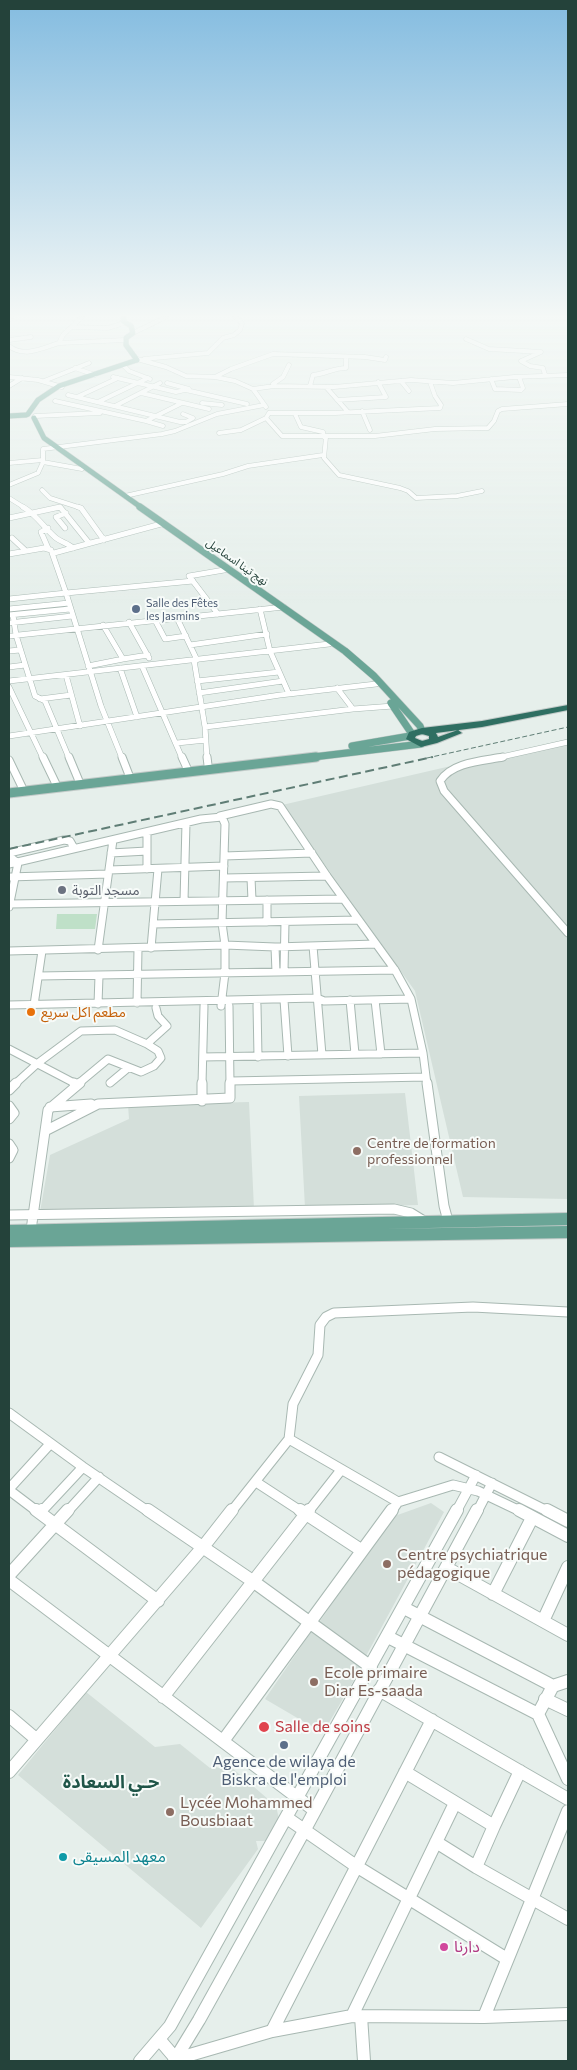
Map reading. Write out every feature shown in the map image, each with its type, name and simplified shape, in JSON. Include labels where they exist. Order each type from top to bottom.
[{"type":"highway","points":[[568,707],[482,724],[423,731],[411,735],[411,740],[421,744],[458,734],[568,711]]},
{"type":"highway","points":[[423,731],[433,735],[434,741]]},
{"type":"main road","points":[[9,416],[30,416],[32,414]]},
{"type":"main road","name":"نهج تينا اسماعيل","points":[[30,416],[42,440],[51,449],[227,569]]},
{"type":"main road","name":"نهج تينا اسماعيل","points":[[30,416],[51,449],[126,496],[281,607],[329,644],[376,684],[393,706],[411,735]]},
{"type":"main road","name":"نهج تينا اسماعيل","points":[[281,607],[322,633],[366,668],[423,731]]},
{"type":"main road","points":[[9,788],[56,784],[297,754],[411,735]]},
{"type":"main road","points":[[9,793],[421,744]]},
{"type":"main road","points":[[9,1231],[568,1219]]},
{"type":"main road","points":[[9,1241],[568,1232]]},
{"type":"street","points":[[30,416],[96,414]]},
{"type":"street","points":[[115,414],[163,426]]},
{"type":"street","points":[[146,414],[183,423],[193,418],[183,414]]},
{"type":"street","points":[[146,421],[161,414]]},
{"type":"street","points":[[9,485],[37,474],[51,449],[90,442],[169,433],[219,414]]},
{"type":"street","points":[[219,433],[241,430],[266,418],[269,414]]},
{"type":"street","points":[[285,414],[306,414]]},
{"type":"street","points":[[295,414],[301,427],[323,432],[325,437],[323,455],[339,476],[404,489],[416,498],[457,496],[482,491]]},
{"type":"street","points":[[363,414],[370,430]]},
{"type":"street","points":[[266,418],[280,435],[325,437],[375,436],[435,429],[488,428],[497,414]]},
{"type":"street","points":[[126,496],[229,473],[248,466],[323,455]]},
{"type":"street","points":[[9,463],[43,461],[82,469]]},
{"type":"street","points":[[42,490],[50,498],[81,508],[104,540]]},
{"type":"street","points":[[9,498],[33,513],[57,539],[69,544],[73,548]]},
{"type":"street","points":[[9,518],[58,507],[66,513],[90,543]]},
{"type":"street","points":[[65,528],[56,517],[66,513]]},
{"type":"street","points":[[54,553],[161,524]]},
{"type":"street","points":[[48,528],[41,532],[48,548],[54,553],[89,669],[107,721],[129,775]]},
{"type":"street","points":[[12,538],[26,551]]},
{"type":"street","points":[[9,553],[48,548]]},
{"type":"street","points":[[218,614],[189,576],[227,569]]},
{"type":"street","points":[[9,599],[193,581]]},
{"type":"street","points":[[9,609],[69,606]]},
{"type":"street","points":[[69,606],[56,610],[11,615],[20,650],[36,697],[45,701],[79,781]]},
{"type":"street","points":[[9,636],[281,607]]},
{"type":"street","points":[[260,609],[270,651],[289,694]]},
{"type":"street","points":[[56,610],[63,630]]},
{"type":"street","points":[[39,612],[46,632]]},
{"type":"street","points":[[12,623],[72,616]]},
{"type":"street","points":[[177,618],[196,660],[208,765]]},
{"type":"street","points":[[155,620],[165,639],[186,636]]},
{"type":"street","points":[[129,622],[152,665]]},
{"type":"street","points":[[103,625],[123,660]]},
{"type":"street","points":[[190,645],[266,634]]},
{"type":"street","points":[[89,669],[152,665],[329,644]]},
{"type":"street","points":[[9,651],[20,650]]},
{"type":"street","points":[[9,681],[66,675],[148,655]]},
{"type":"street","points":[[9,667],[25,665]]},
{"type":"street","points":[[142,666],[187,768]]},
{"type":"street","points":[[120,668],[137,717]]},
{"type":"street","points":[[197,681],[279,672]]},
{"type":"street","points":[[66,675],[80,726]]},
{"type":"street","points":[[199,693],[283,681]]},
{"type":"street","points":[[9,736],[289,694],[376,684]]},
{"type":"street","points":[[9,686],[56,784]]},
{"type":"street","points":[[337,688],[353,709]]},
{"type":"street","points":[[40,699],[71,695]]},
{"type":"street","points":[[205,727],[393,706]]},
{"type":"street","points":[[177,743],[206,740]]},
{"type":"street","points":[[568,742],[456,767],[445,773],[440,782],[444,792],[568,933]]},
{"type":"street","points":[[9,760],[22,787]]},
{"type":"street","points":[[9,864],[261,806],[278,805],[395,970],[411,998],[423,1053],[444,1206],[448,1221]]},
{"type":"street","points":[[50,1107],[202,1101],[230,1098],[230,1058],[224,1004],[225,945],[222,923],[225,824],[224,818],[220,816]]},
{"type":"street","points":[[184,901],[186,823]]},
{"type":"street","points":[[147,869],[148,832]]},
{"type":"street","points":[[9,854],[64,840],[70,841],[74,848]]},
{"type":"street","points":[[98,950],[113,840]]},
{"type":"street","points":[[111,853],[147,851]]},
{"type":"street","points":[[224,856],[312,853]]},
{"type":"street","points":[[9,854],[18,863]]},
{"type":"street","points":[[18,863],[12,877],[9,905],[343,898]]},
{"type":"street","points":[[12,877],[224,866]]},
{"type":"street","points":[[151,948],[158,869]]},
{"type":"street","points":[[224,878],[327,876]]},
{"type":"street","points":[[251,878],[252,900]]},
{"type":"street","points":[[267,900],[267,922]]},
{"type":"street","points":[[153,924],[358,920]]},
{"type":"street","points":[[280,972],[285,922]]},
{"type":"street","points":[[9,951],[225,945],[275,947],[376,944]]},
{"type":"street","points":[[313,946],[322,1055]]},
{"type":"street","points":[[275,947],[280,972]]},
{"type":"street","points":[[137,1003],[138,948]]},
{"type":"street","points":[[34,1005],[42,951]]},
{"type":"street","points":[[39,976],[395,970]]},
{"type":"street","points":[[98,1004],[99,976]]},
{"type":"street","points":[[9,1010],[156,1008],[411,998]]},
{"type":"street","points":[[350,1000],[355,1054]]},
{"type":"street","points":[[375,1000],[381,1054]]},
{"type":"street","points":[[9,1005],[137,1003],[257,1005],[284,1002]]},
{"type":"street","points":[[284,1002],[288,1056]]},
{"type":"street","points":[[257,1005],[258,1056]]},
{"type":"street","points":[[202,1101],[204,1006]]},
{"type":"street","points":[[147,1044],[167,1026],[158,1016],[156,1008]]},
{"type":"street","points":[[9,1090],[38,1063],[74,1034],[86,1030],[115,1030],[147,1044],[158,1051],[161,1058],[143,1074],[108,1059],[50,1107],[46,1116],[31,1230]]},
{"type":"street","points":[[9,1049],[38,1063],[76,1086]]},
{"type":"street","points":[[203,1057],[423,1053]]},
{"type":"street","points":[[110,1083],[128,1068]]},
{"type":"street","points":[[231,1082],[426,1077]]},
{"type":"street","points":[[45,1131],[98,1104]]},
{"type":"street","points":[[9,1106],[14,1113],[9,1119]]},
{"type":"street","points":[[9,1144],[13,1150],[9,1158]]},
{"type":"street","points":[[9,1215],[394,1209],[412,1213],[425,1222]]},
{"type":"street","points":[[9,1772],[203,1548],[289,1440],[292,1404],[318,1355],[320,1324],[330,1314],[374,1310],[473,1307],[568,1312]]},
{"type":"street","points":[[10,1416],[254,1582],[371,1667]]},
{"type":"street","points":[[289,1440],[398,1502],[410,1500],[450,1485],[486,1495],[568,1536]]},
{"type":"street","points":[[50,1444],[9,1489],[158,1601]]},
{"type":"street","points":[[439,1456],[568,1521]]},
{"type":"street","points":[[40,1513],[83,1467]]},
{"type":"street","points":[[163,1697],[340,1470]]},
{"type":"street","points":[[140,2061],[170,2026],[388,1637],[476,1475]]},
{"type":"street","points":[[9,1575],[99,1477]]},
{"type":"street","points":[[256,1482],[361,1550]]},
{"type":"street","points":[[175,2060],[304,1831],[492,1483]]},
{"type":"street","points":[[223,1741],[398,1502]]},
{"type":"street","points":[[493,1594],[532,1518]]},
{"type":"street","points":[[543,1621],[566,1578],[568,1567]]},
{"type":"street","points":[[447,1568],[568,1635]]},
{"type":"street","points":[[9,1580],[314,1810]]},
{"type":"street","points":[[404,1608],[552,1686]]},
{"type":"street","points":[[388,1637],[538,1714],[568,1779]]},
{"type":"street","points":[[538,1714],[552,1686],[568,1681]]},
{"type":"street","points":[[379,1690],[568,1799]]},
{"type":"street","points":[[545,1699],[568,1710]]},
{"type":"street","points":[[9,1716],[36,1739]]},
{"type":"street","points":[[272,2031],[432,1720]]},
{"type":"street","points":[[476,1866],[520,1771]]},
{"type":"street","points":[[405,1772],[494,1826]]},
{"type":"street","points":[[364,2061],[357,2016],[409,1897],[455,1803]]},
{"type":"street","points":[[484,2017],[534,1899],[568,1811]]},
{"type":"street","points":[[287,1818],[356,1866],[507,1959]]},
{"type":"street","points":[[436,1842],[568,1919]]},
{"type":"street","points":[[175,2060],[202,2056],[272,2031],[357,2016],[484,2017],[568,2014]]},
{"type":"street","points":[[159,2038],[175,2060]]},
{"type":"shaded area","points":[[568,739],[568,1199],[463,1197],[415,991],[282,805]]},
{"type":"shaded area","name":"Centre de formation professionnel","points":[[405,1093],[418,1205],[305,1208],[299,1096]]},
{"type":"shaded area","points":[[249,1102],[254,1209],[40,1212],[50,1155],[129,1119],[128,1105]]},
{"type":"shaded area","name":"Centre psychiatrique pédagogique","points":[[431,1503],[444,1512],[366,1656],[318,1624],[392,1517]]},
{"type":"shaded area","name":"Ecole primaire Diar Es-saada","points":[[311,1632],[362,1666],[323,1733],[265,1699]]},
{"type":"shaded area","name":"Lycée Mohammed Bousbiaat","points":[[86,1692],[155,1747],[180,1744],[210,1768],[214,1764],[218,1768],[231,1767],[276,1806],[279,1819],[265,1841],[256,1841],[258,1849],[201,1928],[18,1775]]},
{"type":"green space","points":[[57,914],[97,914],[95,929],[56,929]]},
{"type":"railway","points":[[427,758],[568,727]]},
{"type":"railway","points":[[9,849],[433,757]]},
{"type":"place","name":"Salle des Fêtes les Jasmins","points":[[136,609]]},
{"type":"place","name":"مسجد التوبة","points":[[62,890]]},
{"type":"place","name":"مطعم اكل سريع","points":[[31,1012]]},
{"type":"place","name":"Centre de formation professionnel","points":[[357,1151]]},
{"type":"place","name":"Centre psychiatrique pédagogique","points":[[387,1564]]},
{"type":"place","name":"Ecole primaire Diar Es-saada","points":[[314,1682]]},
{"type":"place","name":"Salle de soins","points":[[264,1727]]},
{"type":"place","name":"Agence de wilaya de Biskra de l'emploi","points":[[284,1745]]},
{"type":"place","name":"Lycée Mohammed Bousbiaat","points":[[170,1812]]},
{"type":"place","name":"معهد المسيقى","points":[[63,1857]]},
{"type":"place","name":"دارنا","points":[[444,1947]]},
{"type":"district","name":"حـي السعادة","points":[[111,1782]]}]
